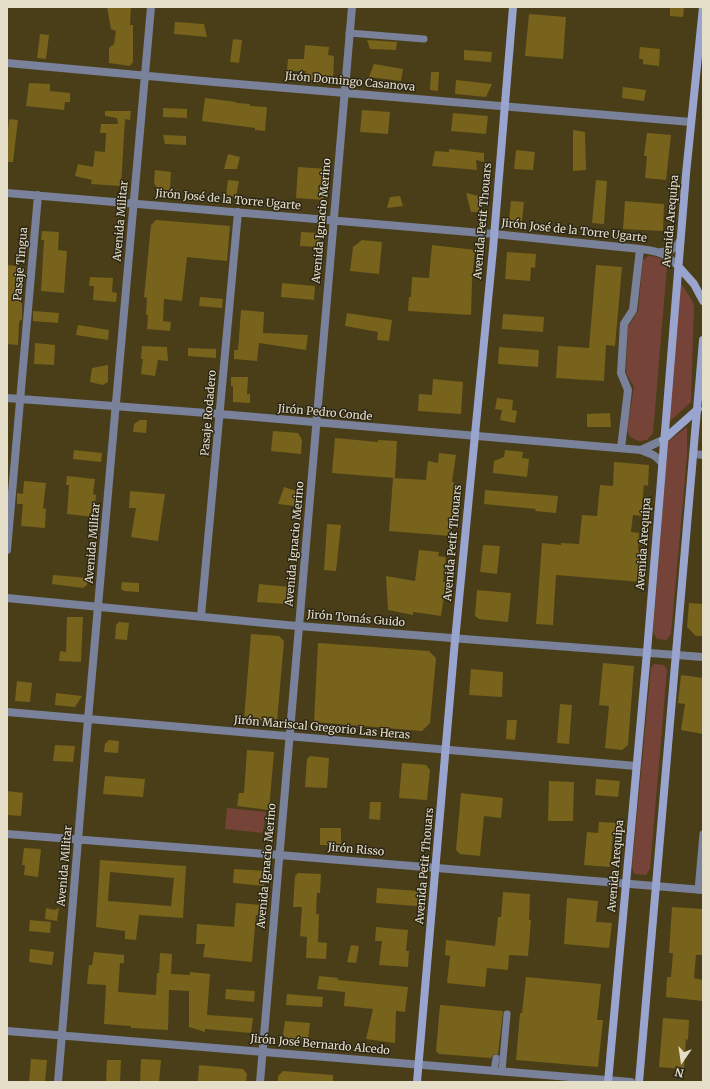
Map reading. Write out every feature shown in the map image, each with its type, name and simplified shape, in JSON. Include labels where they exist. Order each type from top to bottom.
[{"type":"main road","name":"Avenida Petit Thouars","points":[[417,1082],[445,750],[494,234],[513,7]]},
{"type":"main road","name":"Avenida Arequipa","points":[[608,1081],[647,652],[661,462],[680,241],[703,7]]},
{"type":"main road","points":[[678,266],[694,284],[703,301]]},
{"type":"main road","points":[[639,1082],[703,340]]},
{"type":"main road","points":[[663,440],[698,410],[703,403]]},
{"type":"street","name":"Avenida Militar","points":[[58,1082],[150,7]]},
{"type":"street","name":"Avenida Ignacio Merino","points":[[260,1082],[352,7]]},
{"type":"street","name":"Jirón Domingo Casanova","points":[[7,63],[691,122]]},
{"type":"street","name":"Jirón José de la Torre Ugarte","points":[[7,192],[494,234],[661,252]]},
{"type":"street","name":"Pasaje Tingua","points":[[7,550],[38,195]]},
{"type":"street","name":"Pasaje Rodadero","points":[[201,616],[238,212]]},
{"type":"street","points":[[661,252],[675,248],[680,241]]},
{"type":"street","points":[[621,448],[628,390],[621,373],[624,324],[633,310],[640,249]]},
{"type":"street","points":[[661,252],[668,256],[678,266]]},
{"type":"street","name":"Jirón Pedro Conde","points":[[7,398],[220,414],[474,437],[621,448],[641,450],[651,453],[661,462]]},
{"type":"street","points":[[641,450],[663,440]]},
{"type":"street","points":[[694,454],[703,455]]},
{"type":"street","name":"Jirón Tomás Guido","points":[[7,598],[299,626],[703,657]]},
{"type":"street","name":"Jirón Mariscal Gregorio Las Heras","points":[[7,712],[636,766]]},
{"type":"street","name":"Jirón Risso","points":[[7,834],[700,890]]},
{"type":"street","name":"Jirón José Bernardo Alcedo","points":[[7,1031],[631,1082]]},
{"type":"lane","points":[[350,33],[424,39]]},
{"type":"lane","points":[[700,890],[703,834]]},
{"type":"lane","points":[[498,1071],[507,1014]]},
{"type":"lane","points":[[496,1058],[498,1071]]},
{"type":"shaded area","points":[[648,256],[659,258],[667,266],[653,433],[647,440],[639,441],[630,437],[627,429],[634,387],[626,373],[628,327],[638,311],[643,260]]},
{"type":"shaded area","points":[[680,282],[694,305],[691,402],[669,422]]},
{"type":"shaded area","points":[[687,427],[687,456],[671,634],[666,640],[657,639],[653,632],[668,441]]},
{"type":"shaded area","points":[[654,664],[664,665],[667,670],[650,869],[646,875],[634,874],[632,867],[651,668]]},
{"type":"shaded area","points":[[227,808],[266,812],[263,833],[225,829]]},
{"type":"building","points":[[107,7],[131,7],[130,25],[133,25],[133,62],[130,66],[109,63],[109,48],[114,44],[116,31],[111,29]]},
{"type":"building","points":[[670,7],[684,7],[683,17],[670,16]]},
{"type":"building","points":[[529,14],[566,17],[563,59],[525,56]]},
{"type":"building","points":[[175,22],[204,24],[207,37],[174,34]]},
{"type":"building","points":[[40,34],[49,35],[46,59],[37,58]]},
{"type":"building","points":[[233,39],[242,40],[239,63],[230,62]]},
{"type":"building","points":[[367,40],[397,42],[396,50],[370,49]]},
{"type":"building","points":[[305,45],[329,47],[328,55],[334,56],[333,83],[302,83],[306,71],[287,71],[288,59],[304,59]]},
{"type":"building","points":[[640,47],[660,49],[659,66],[643,64],[643,59],[639,59]]},
{"type":"building","points":[[464,50],[492,52],[491,62],[464,60]]},
{"type":"building","points":[[374,64],[403,69],[401,81],[369,77]]},
{"type":"building","points":[[431,72],[439,72],[438,91],[430,90]]},
{"type":"building","points":[[456,80],[492,84],[486,97],[455,94]]},
{"type":"building","points":[[29,83],[50,84],[50,91],[70,93],[70,102],[65,102],[64,110],[26,106]]},
{"type":"building","points":[[623,87],[646,90],[644,101],[622,98]]},
{"type":"building","points":[[205,98],[250,104],[250,106],[267,107],[265,131],[255,130],[255,128],[202,121]]},
{"type":"building","points":[[163,108],[187,109],[187,118],[163,117]]},
{"type":"building","points":[[362,110],[390,112],[388,134],[360,132]]},
{"type":"building","points":[[105,111],[131,111],[130,120],[125,119],[121,186],[91,184],[92,180],[75,176],[78,164],[93,167],[95,151],[105,152],[106,133],[100,133],[101,124],[118,124],[117,118],[105,116]]},
{"type":"building","points":[[453,113],[488,116],[486,134],[451,131]]},
{"type":"building","points":[[9,119],[18,120],[13,162],[7,162]]},
{"type":"building","points":[[573,130],[585,132],[586,170],[573,171]]},
{"type":"building","points":[[647,133],[671,135],[666,180],[645,178],[647,156],[644,156]]},
{"type":"building","points":[[163,135],[186,136],[186,145],[165,144]]},
{"type":"building","points":[[449,149],[484,153],[484,162],[476,160],[477,170],[432,166],[435,151],[449,152]]},
{"type":"building","points":[[516,150],[535,152],[533,170],[514,169]]},
{"type":"building","points":[[228,154],[240,157],[237,169],[224,169]]},
{"type":"building","points":[[298,167],[326,169],[324,200],[296,198]]},
{"type":"building","points":[[155,170],[171,172],[170,190],[158,190],[154,183]]},
{"type":"building","points":[[228,180],[239,181],[236,197],[226,195]]},
{"type":"building","points":[[596,180],[607,181],[604,224],[592,223]]},
{"type":"building","points":[[466,193],[479,196],[479,212],[471,212]]},
{"type":"building","points":[[400,196],[403,206],[387,208],[390,197]]},
{"type":"building","points":[[511,201],[524,202],[522,221],[509,221]]},
{"type":"building","points":[[625,201],[664,204],[663,231],[623,229]]},
{"type":"building","points":[[156,220],[230,226],[227,261],[187,257],[182,301],[164,299],[163,321],[171,322],[170,331],[147,329],[147,298],[144,297],[151,225]]},
{"type":"building","points":[[42,231],[59,232],[58,250],[67,251],[64,293],[41,291],[44,240],[41,240]]},
{"type":"building","points":[[301,232],[320,233],[319,247],[300,246]]},
{"type":"building","points":[[362,240],[382,242],[379,274],[350,271],[353,247]]},
{"type":"building","points":[[432,245],[475,250],[471,315],[408,311],[409,297],[411,297],[412,277],[429,278]]},
{"type":"building","points":[[507,252],[536,254],[535,268],[531,267],[530,281],[505,279]]},
{"type":"building","points":[[7,265],[17,266],[15,286],[22,286],[22,320],[20,320],[19,323],[18,345],[7,344]]},
{"type":"building","points":[[596,265],[622,267],[615,346],[606,345],[604,381],[556,378],[558,346],[589,348]]},
{"type":"building","points":[[90,277],[113,278],[112,292],[117,293],[116,302],[93,300],[94,286],[89,286]]},
{"type":"building","points":[[282,283],[315,286],[314,300],[281,297]]},
{"type":"building","points":[[200,297],[223,299],[222,308],[199,306]]},
{"type":"building","points":[[241,310],[264,312],[263,333],[308,335],[306,350],[259,343],[257,361],[234,359],[234,350],[238,350]]},
{"type":"building","points":[[33,311],[59,313],[58,323],[33,321]]},
{"type":"building","points":[[347,313],[392,320],[389,341],[377,340],[378,332],[345,326]]},
{"type":"building","points":[[503,314],[544,317],[543,332],[502,329]]},
{"type":"building","points":[[78,325],[109,330],[108,340],[76,335]]},
{"type":"building","points":[[35,343],[55,345],[54,365],[34,364]]},
{"type":"building","points":[[142,346],[167,347],[168,361],[158,360],[155,376],[141,374],[143,359],[141,359]]},
{"type":"building","points":[[499,347],[539,350],[538,367],[498,364]]},
{"type":"building","points":[[188,348],[216,349],[216,358],[188,356]]},
{"type":"building","points":[[108,365],[108,382],[103,385],[90,382],[92,368]]},
{"type":"building","points":[[231,377],[248,377],[247,394],[250,394],[250,403],[233,402],[233,386],[231,386]]},
{"type":"building","points":[[433,379],[463,382],[461,414],[418,411],[419,394],[432,395]]},
{"type":"building","points":[[497,398],[513,400],[512,410],[517,411],[515,423],[500,420],[502,410],[495,409]]},
{"type":"building","points":[[610,413],[611,427],[587,427],[587,414]]},
{"type":"building","points":[[140,420],[147,420],[146,433],[133,432],[134,424]]},
{"type":"building","points":[[273,431],[298,433],[302,440],[301,454],[271,451]]},
{"type":"building","points":[[335,438],[378,442],[378,440],[397,441],[395,478],[332,473]]},
{"type":"building","points":[[74,450],[102,453],[101,462],[73,459]]},
{"type":"building","points":[[505,450],[523,452],[522,458],[529,459],[527,477],[493,473],[494,461],[504,457]]},
{"type":"building","points":[[439,453],[456,455],[452,482],[454,482],[450,536],[389,531],[393,478],[426,480],[428,461],[438,463]]},
{"type":"building","points":[[614,462],[649,465],[648,486],[644,485],[641,516],[633,515],[631,532],[639,533],[638,550],[645,550],[642,582],[556,575],[553,625],[536,624],[542,543],[561,545],[561,543],[579,544],[582,515],[597,516],[600,485],[613,486]]},
{"type":"building","points":[[67,476],[95,479],[93,494],[96,495],[94,517],[67,514],[69,485],[66,485]]},
{"type":"building","points":[[24,481],[46,483],[43,508],[46,509],[45,528],[21,526],[23,504],[17,504],[17,493],[23,494]]},
{"type":"building","points":[[284,487],[296,491],[295,506],[278,504]]},
{"type":"building","points":[[485,490],[558,496],[556,513],[535,511],[536,509],[484,504]]},
{"type":"building","points":[[130,491],[165,494],[158,541],[131,537],[136,508],[129,508]]},
{"type":"building","points":[[327,524],[341,525],[336,571],[324,570]]},
{"type":"building","points":[[483,545],[500,546],[497,574],[480,572]]},
{"type":"building","points":[[419,550],[439,552],[438,556],[446,557],[443,582],[446,582],[441,616],[413,612],[413,615],[388,610],[386,576],[415,581]]},
{"type":"building","points":[[53,575],[88,578],[87,585],[83,588],[52,584]]},
{"type":"building","points":[[122,582],[139,583],[139,592],[124,591],[121,589]]},
{"type":"building","points":[[259,584],[289,587],[288,602],[285,604],[257,602]]},
{"type":"building","points":[[477,590],[511,593],[508,622],[479,619],[475,616]]},
{"type":"building","points":[[689,603],[703,604],[703,636],[696,636],[687,627]]},
{"type":"building","points":[[67,617],[83,617],[81,662],[59,661],[60,651],[66,652]]},
{"type":"building","points":[[119,622],[129,623],[127,640],[115,639],[116,625]]},
{"type":"building","points":[[251,634],[279,636],[284,641],[277,721],[244,719]]},
{"type":"building","points":[[318,643],[429,651],[436,658],[430,723],[422,731],[314,722]]},
{"type":"building","points":[[603,663],[634,666],[628,745],[622,750],[605,748],[609,706],[599,705]]},
{"type":"building","points":[[471,669],[503,672],[502,697],[469,695]]},
{"type":"building","points":[[681,675],[703,678],[703,734],[681,730],[685,704],[678,703]]},
{"type":"building","points":[[17,681],[32,683],[30,702],[15,701]]},
{"type":"building","points":[[56,693],[82,696],[75,707],[55,705]]},
{"type":"building","points":[[560,704],[572,705],[569,744],[557,743]]},
{"type":"building","points":[[507,720],[517,720],[515,740],[506,739]]},
{"type":"building","points":[[109,740],[119,741],[118,753],[104,752],[105,744]]},
{"type":"building","points":[[55,745],[75,746],[73,762],[53,761]]},
{"type":"building","points":[[247,750],[274,752],[269,810],[237,806],[239,793],[244,793]]},
{"type":"building","points":[[310,756],[329,758],[327,788],[305,787],[307,759]]},
{"type":"building","points":[[402,763],[426,765],[430,770],[427,800],[399,798]]},
{"type":"building","points":[[105,776],[145,779],[143,797],[103,794]]},
{"type":"building","points":[[596,779],[620,781],[618,797],[595,795]]},
{"type":"building","points":[[549,781],[574,782],[573,821],[548,821]]},
{"type":"building","points":[[7,791],[23,793],[21,816],[7,815]]},
{"type":"building","points":[[461,793],[503,798],[501,818],[484,816],[480,856],[460,854],[456,850]]},
{"type":"building","points":[[370,802],[381,802],[380,820],[369,819]]},
{"type":"building","points":[[599,822],[620,823],[619,835],[613,834],[610,867],[584,865],[587,832],[598,833]]},
{"type":"building","points":[[320,828],[341,828],[341,845],[320,845]]},
{"type":"building","points":[[24,848],[41,849],[38,877],[24,875],[25,865],[22,865]]},
{"type":"building","points":[[100,860],[186,866],[183,918],[139,915],[136,940],[125,939],[125,931],[96,927]],"holes":[[[110,872],[174,878],[171,906],[108,901]]]},
{"type":"building","points":[[234,869],[265,871],[264,886],[233,883]]},
{"type":"building","points":[[298,873],[321,874],[320,893],[317,893],[316,914],[319,914],[318,942],[327,943],[326,959],[306,958],[307,937],[300,936],[302,907],[293,907],[295,876]]},
{"type":"building","points":[[377,888],[418,891],[417,906],[376,903]]},
{"type":"building","points":[[503,892],[530,894],[529,920],[531,920],[528,956],[509,955],[508,970],[487,968],[485,987],[447,983],[450,956],[445,955],[446,940],[495,946],[498,917],[501,917]]},
{"type":"building","points":[[567,898],[598,901],[596,922],[612,923],[609,948],[564,944]]},
{"type":"building","points":[[236,903],[262,905],[261,915],[256,915],[252,962],[203,957],[205,944],[196,944],[197,924],[234,927]]},
{"type":"building","points":[[672,907],[703,909],[703,955],[696,955],[694,978],[703,980],[703,1001],[666,997],[667,977],[671,977],[673,953],[669,953]]},
{"type":"building","points":[[46,908],[54,910],[59,908],[57,921],[45,919]]},
{"type":"building","points":[[30,920],[51,922],[50,933],[29,931]]},
{"type":"building","points":[[376,927],[408,930],[406,951],[409,951],[408,967],[379,965],[382,941],[375,941]]},
{"type":"building","points":[[351,945],[359,946],[356,963],[347,962]]},
{"type":"building","points":[[30,949],[54,952],[52,965],[29,962]]},
{"type":"building","points":[[94,952],[124,955],[124,963],[120,963],[118,992],[156,995],[160,953],[172,954],[171,974],[190,975],[190,972],[210,974],[207,1015],[253,1018],[251,1033],[205,1029],[205,1032],[189,1027],[189,991],[169,990],[168,1030],[131,1028],[131,1026],[104,1024],[106,985],[87,984],[89,965],[92,965]]},
{"type":"building","points":[[319,976],[338,978],[338,980],[408,987],[405,1012],[396,1011],[395,1043],[366,1039],[373,1009],[344,1006],[345,992],[317,989]]},
{"type":"building","points":[[526,977],[601,984],[597,1020],[603,1020],[598,1067],[516,1060],[520,1013],[522,1013]]},
{"type":"building","points":[[226,989],[255,991],[254,1002],[225,999]]},
{"type":"building","points":[[287,994],[323,997],[322,1007],[286,1005]]},
{"type":"building","points":[[440,1005],[503,1011],[498,1054],[494,1054],[491,1058],[439,1054],[436,1051]]},
{"type":"building","points":[[663,1018],[689,1020],[684,1069],[659,1067]]},
{"type":"building","points":[[285,1021],[310,1023],[308,1040],[286,1038],[283,1035]]},
{"type":"building","points":[[31,1059],[47,1060],[45,1082],[29,1082]]},
{"type":"building","points":[[141,1059],[161,1060],[159,1082],[140,1082]]},
{"type":"building","points":[[107,1060],[121,1060],[120,1082],[106,1082]]},
{"type":"building","points":[[199,1065],[243,1069],[247,1074],[246,1082],[198,1082]]},
{"type":"building","points":[[283,1071],[333,1075],[333,1082],[278,1082],[278,1076]]}]
